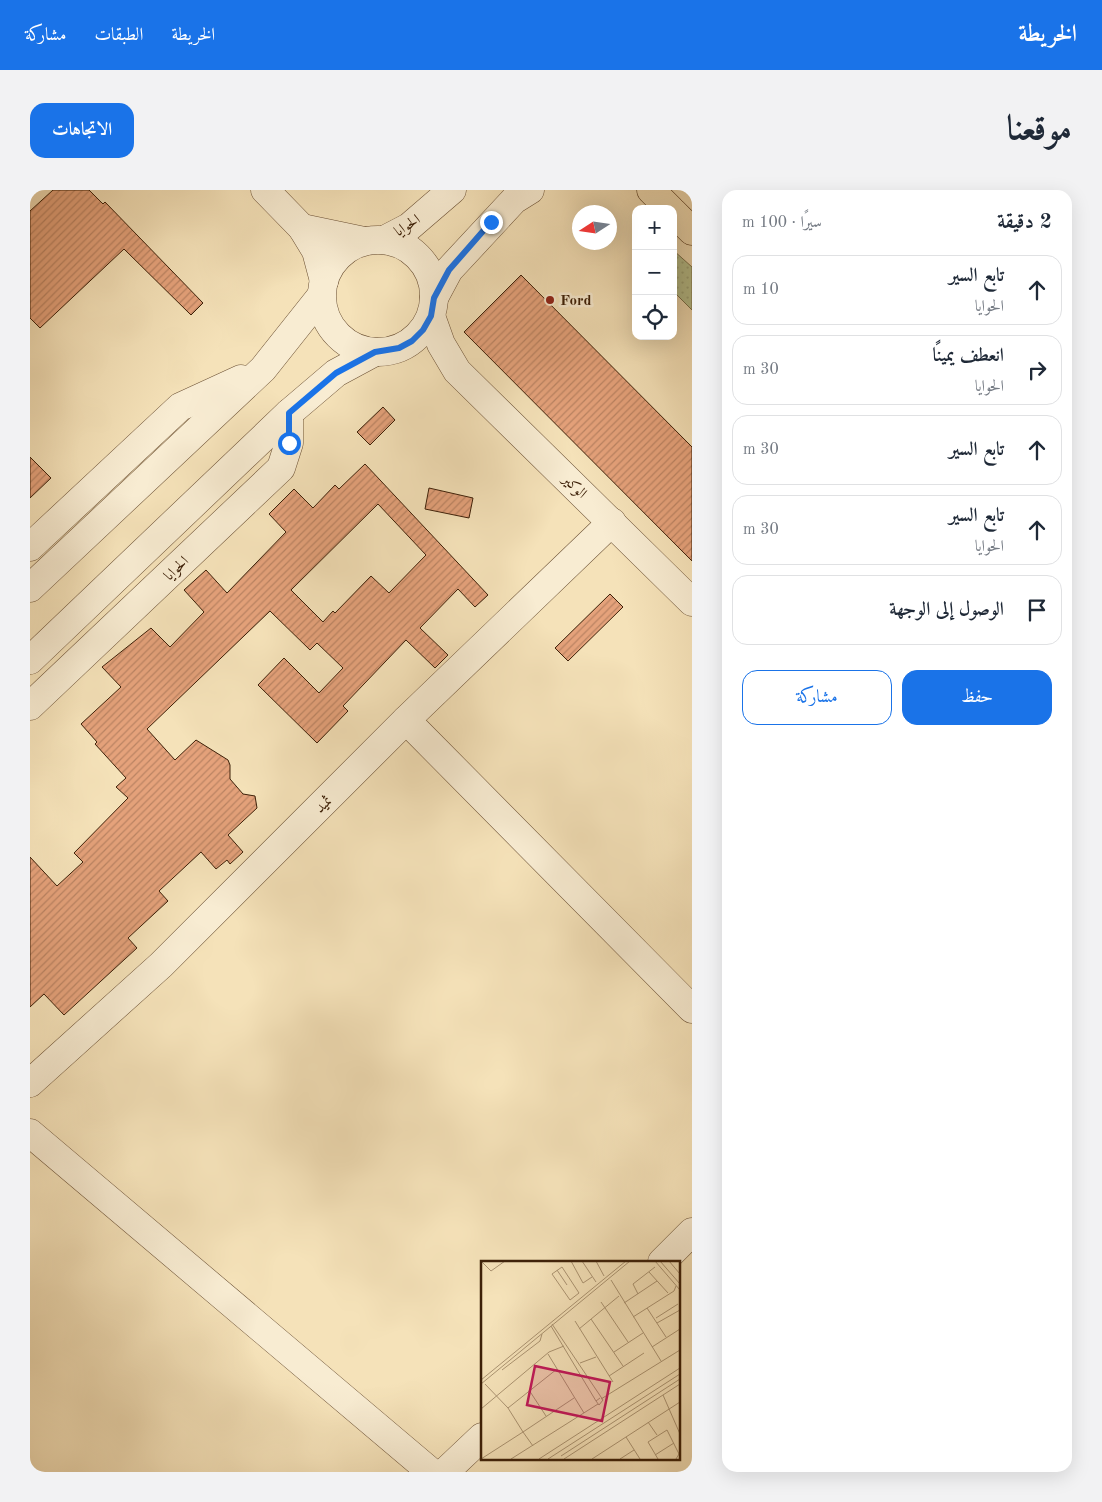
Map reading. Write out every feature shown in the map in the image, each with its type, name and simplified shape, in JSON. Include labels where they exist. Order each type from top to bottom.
[{"type":"main road","points":[[658,199],[692,231]]},
{"type":"street","points":[[265,190],[302,228],[316,251],[323,310],[329,324],[337,335],[348,344],[361,350],[387,350]]},
{"type":"street","name":"الحوايا","points":[[374,240],[409,227],[452,190]]},
{"type":"street","points":[[30,660],[289,413],[336,373],[412,341],[423,330],[449,270],[514,200],[530,190]]},
{"type":"street","points":[[302,228],[404,246],[420,259],[431,277],[432,307]]},
{"type":"street","points":[[30,588],[263,369],[322,289],[329,268],[338,255],[350,246],[374,240]]},
{"type":"street","name":"الوكير","points":[[432,307],[441,344],[456,371],[692,602]]},
{"type":"street","name":"الوكير","points":[[387,350],[456,371]]},
{"type":"street","points":[[30,547],[180,407],[263,369]]},
{"type":"street","name":"الحوايا","points":[[30,706],[281,468],[289,443],[289,413]]},
{"type":"street","name":"ثميد","points":[[30,1083],[161,965],[406,720],[612,522]]},
{"type":"street","points":[[406,720],[692,1009]]},
{"type":"street","points":[[30,1133],[431,1472]]},
{"type":"street","points":[[663,1261],[692,1232]]},
{"type":"street","points":[[445,1472],[481,1437]]},
{"type":"green space","points":[[677,254],[692,267],[692,310],[677,295]]},
{"type":"building","points":[[53,190],[89,190],[103,204],[105,202],[203,303],[191,315],[124,249],[40,328],[30,318],[30,211]]},
{"type":"building","points":[[521,275],[692,447],[692,561],[464,332]]},
{"type":"building","points":[[383,407],[395,420],[370,445],[357,432]]},
{"type":"building","points":[[30,457],[51,478],[30,498]]},
{"type":"building","points":[[365,464],[488,595],[475,607],[458,589],[420,628],[448,655],[435,668],[406,640],[343,706],[348,711],[317,743],[258,685],[284,658],[319,693],[343,668],[317,643],[310,650],[270,611],[147,729],[175,760],[196,740],[228,760],[230,779],[243,794],[255,796],[257,808],[228,835],[243,852],[230,864],[227,860],[216,869],[201,852],[159,891],[168,901],[128,938],[137,948],[64,1015],[44,994],[30,1007],[30,857],[57,886],[83,862],[74,853],[128,798],[116,787],[126,778],[95,744],[97,742],[81,724],[121,687],[102,667],[151,628],[170,647],[204,612],[184,590],[206,570],[227,593],[286,532],[269,514],[294,489],[313,508],[335,485],[339,489]],"holes":[[[378,504],[426,555],[389,593],[371,576],[335,613],[333,611],[323,622],[291,590]]]},
{"type":"building","points":[[429,488],[473,498],[469,518],[425,509]]},
{"type":"building","points":[[610,594],[623,607],[568,661],[555,648]]},
{"type":"place","name":"Ford","points":[[550,300]]},
{"type":"route","points":[[289,443],[289,413],[336,373],[375,352],[399,348],[412,341],[423,330],[431,316],[434,298],[449,270],[491,222]]}]
